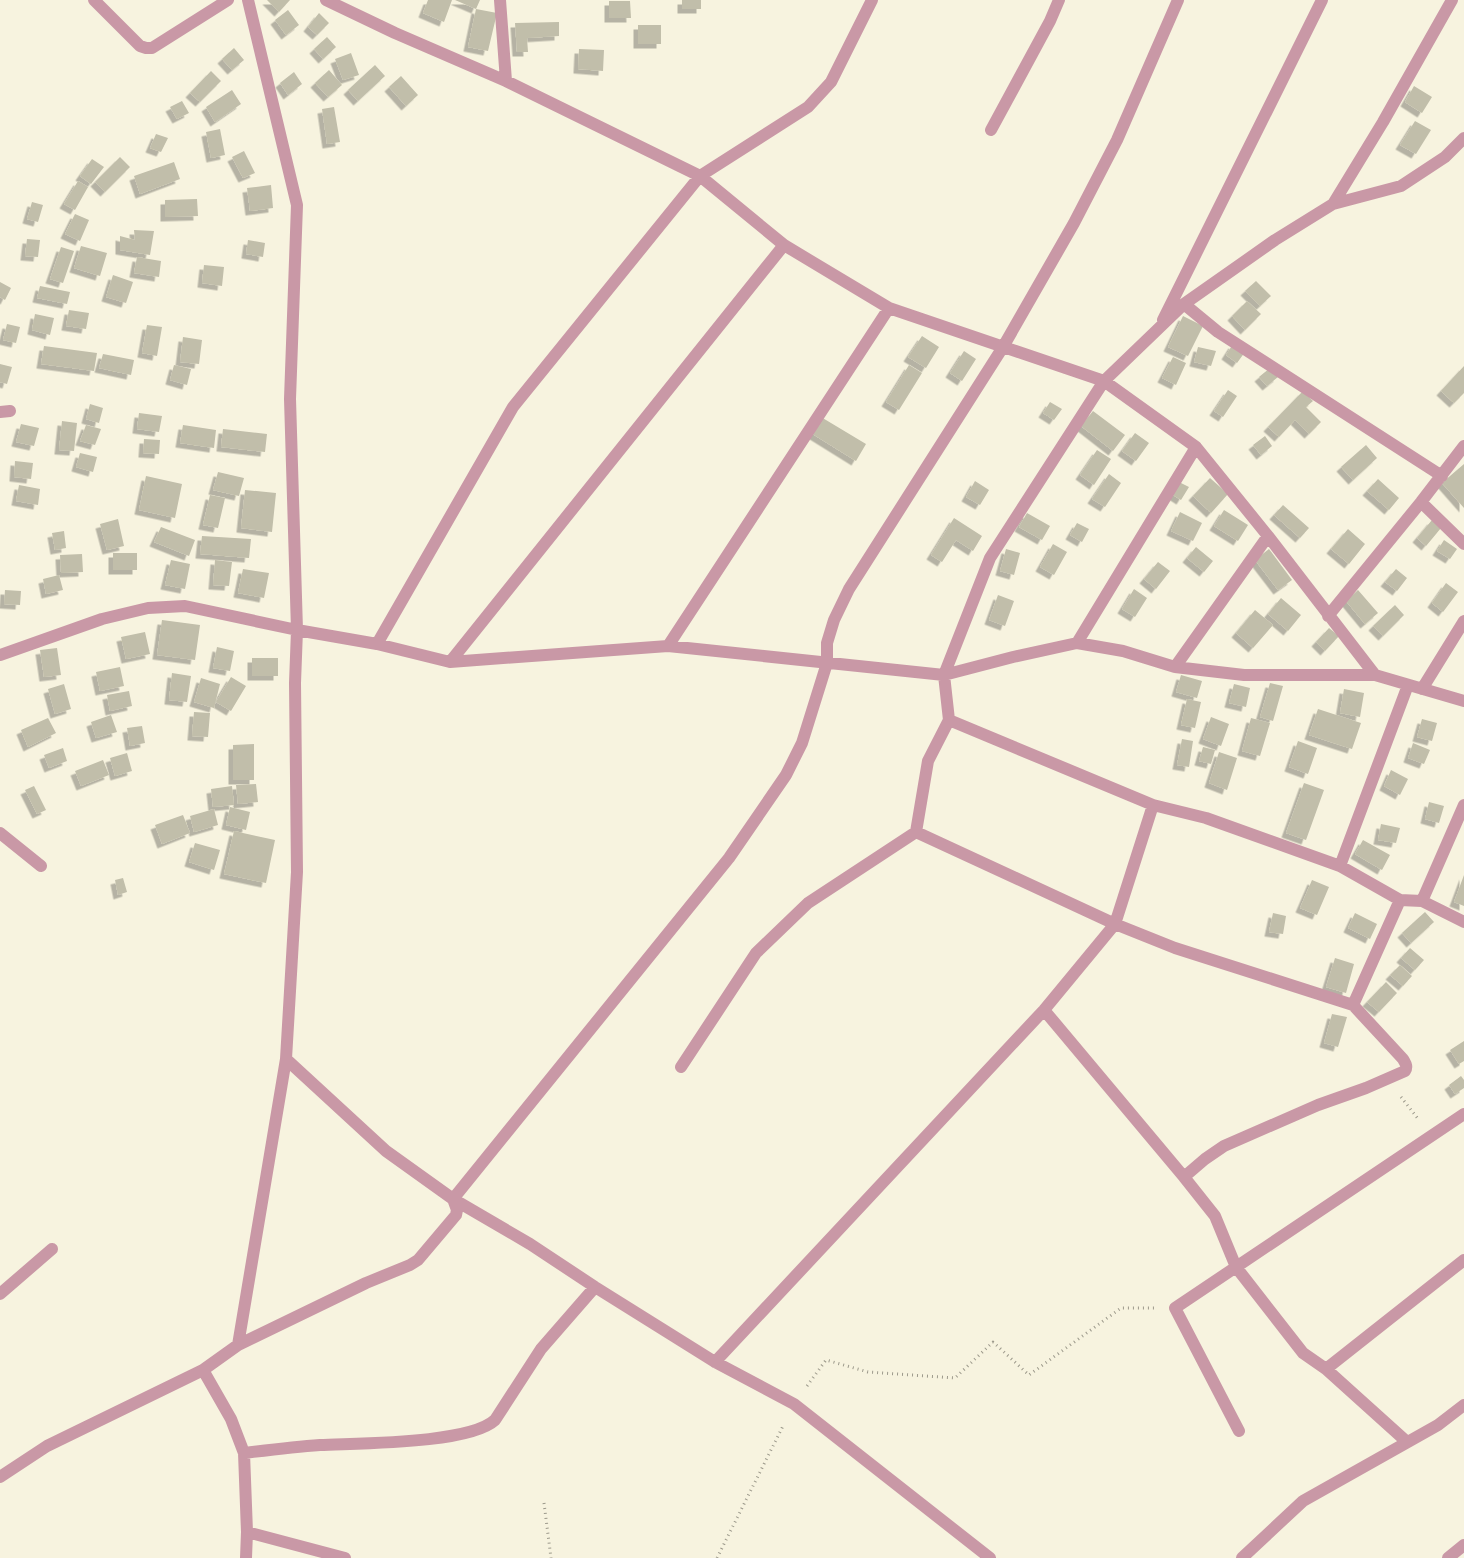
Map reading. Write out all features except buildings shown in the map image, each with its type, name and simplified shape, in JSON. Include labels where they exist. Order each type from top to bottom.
[{"type":"street","points":[[94,0],[140,46],[146,48],[152,48],[228,0]]},
{"type":"street","points":[[238,1345],[286,1059],[297,872],[295,683],[297,630],[290,399],[296,205],[248,0]]},
{"type":"street","points":[[326,0],[395,33],[506,81],[700,176],[784,245],[889,308],[1104,381],[1196,447],[1268,536],[1375,675]]},
{"type":"street","points":[[500,0],[506,81]]},
{"type":"street","points":[[377,644],[513,407],[700,176],[808,107],[831,82],[872,0]]},
{"type":"street","points":[[991,130],[1050,21],[1059,0]]},
{"type":"street","points":[[453,1199],[729,858],[790,767],[802,743],[827,663],[827,643],[834,620],[849,589],[1002,347],[1074,223],[1116,140],[1178,0]]},
{"type":"street","points":[[1158,329],[1322,0]]},
{"type":"street","points":[[1334,204],[1452,0]]},
{"type":"street","points":[[681,1067],[756,953],[808,902],[916,832],[928,761],[949,720],[944,676],[990,558],[1104,381],[1184,304],[1275,240],[1334,204],[1402,186],[1445,157],[1464,138]]},
{"type":"street","points":[[450,662],[784,245]]},
{"type":"street","points":[[1184,304],[1218,332],[1442,476]]},
{"type":"street","points":[[668,646],[889,308]]},
{"type":"street","points":[[1328,616],[1442,476],[1464,446]]},
{"type":"street","points":[[1077,643],[1196,447]]},
{"type":"street","points":[[1421,502],[1464,544]]},
{"type":"street","points":[[1175,666],[1268,536]]},
{"type":"street","points":[[0,656],[102,619],[148,608],[185,606],[297,630],[377,644],[450,662],[668,646],[944,676],[1013,657],[1077,643],[1123,651],[1175,666],[1244,675],[1375,675],[1464,701]]},
{"type":"street","points":[[1422,689],[1464,621]]},
{"type":"street","points":[[1340,866],[1408,685]]},
{"type":"street","points":[[949,720],[1153,805],[1206,818],[1340,866],[1400,900],[1422,901],[1464,922]]},
{"type":"street","points":[[715,1362],[1044,1010],[1115,924],[1153,805]]},
{"type":"street","points":[[1422,901],[1464,805]]},
{"type":"street","points":[[916,832],[1115,924],[1175,948],[1354,1005],[1406,1063],[1407,1068],[1405,1071],[1366,1088],[1318,1105],[1224,1146],[1184,1177]]},
{"type":"street","points":[[0,834],[41,866]]},
{"type":"street","points":[[1354,1005],[1400,900]]},
{"type":"street","points":[[1044,1010],[1215,1216],[1236,1267],[1303,1353],[1326,1369],[1407,1442]]},
{"type":"street","points":[[286,1059],[386,1151],[453,1199],[530,1244],[715,1362],[794,1404],[990,1558]]},
{"type":"street","points":[[1239,1431],[1175,1308],[1464,1114]]},
{"type":"street","points":[[0,1477],[47,1446],[203,1370],[238,1345],[418,1260],[456,1215],[457,1210],[453,1199]]},
{"type":"street","points":[[0,1294],[52,1249]]},
{"type":"street","points":[[1326,1369],[1464,1260]]},
{"type":"street","points":[[244,1453],[318,1446],[426,1440],[480,1430],[495,1420],[541,1349],[595,1287]]},
{"type":"street","points":[[203,1370],[231,1419],[244,1453],[246,1558]]},
{"type":"street","points":[[1242,1558],[1303,1501],[1438,1425],[1464,1405]]},
{"type":"street","points":[[247,1532],[345,1558]]},
{"type":"street","points":[[1448,1558],[1464,1545]]},
{"type":"path","points":[[1388,1078],[1431,1135]]},
{"type":"path","points":[[717,1558],[794,1404],[826,1360],[868,1372],[955,1378],[993,1342],[1029,1375],[1120,1308],[1175,1308]]},
{"type":"path","points":[[544,1503],[551,1558]]}]
